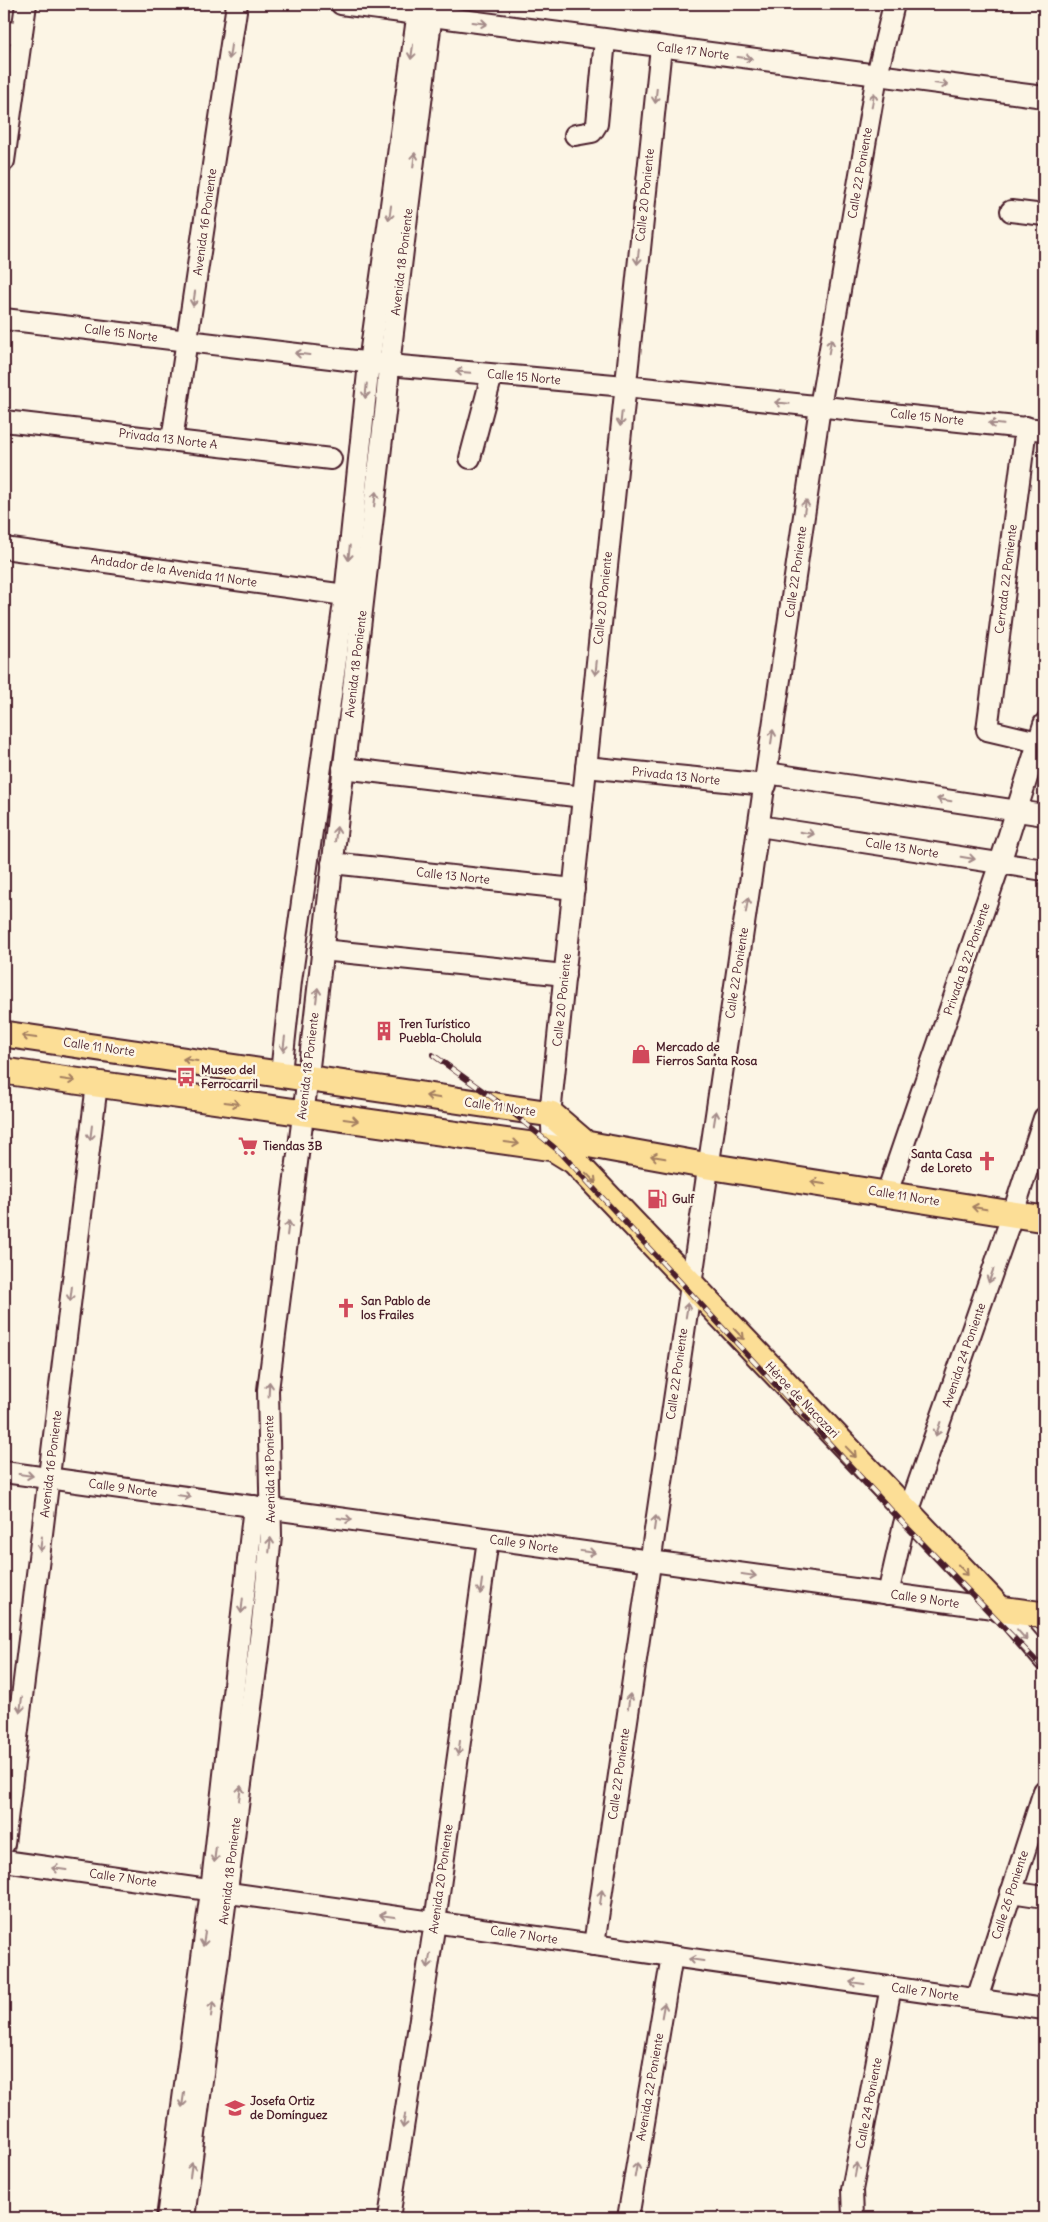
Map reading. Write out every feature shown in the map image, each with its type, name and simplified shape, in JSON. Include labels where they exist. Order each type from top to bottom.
[{"type":"main road","name":"Calle 11 Norte","points":[[4,1034],[550,1114],[586,1144],[708,1166],[1044,1219]]},
{"type":"main road","points":[[4,1071],[553,1148]]},
{"type":"main road","name":"Héroe de Nacozari","points":[[553,1148],[574,1161],[1000,1609]]},
{"type":"main road","name":"Calle 9 Norte","points":[[1000,1609],[1044,1615]]},
{"type":"street","points":[[4,161],[13,32],[26,4]]},
{"type":"street","name":"Avenida 16 Poniente","points":[[172,440],[237,4]]},
{"type":"street","name":"Calle 17 Norte","points":[[341,4],[425,10],[605,40],[1044,97]]},
{"type":"street","name":"Calle 22 Poniente","points":[[594,1945],[820,406],[877,76],[894,4]]},
{"type":"street","name":"Avenida 18 Poniente","points":[[280,1074],[291,981],[379,364],[425,10]]},
{"type":"street","points":[[575,135],[592,132],[597,124],[605,40]]},
{"type":"street","name":"Calle 20 Poniente","points":[[553,1148],[550,1114],[624,386],[661,47]]},
{"type":"street","points":[[1011,211],[1044,215]]},
{"type":"street","name":"Calle 15 Norte","points":[[4,319],[379,364],[624,386],[1035,428]]},
{"type":"street","name":"Avenida 18 Poniente","points":[[244,1688],[240,1629],[246,1575],[262,1507],[268,1390],[303,1113],[386,404],[379,364]]},
{"type":"street","points":[[470,458],[492,375]]},
{"type":"street","name":"Privada 13 Norte A","points":[[4,421],[331,459]]},
{"type":"street","name":"Cerrada 22 Poniente","points":[[1035,428],[987,730],[1041,733]]},
{"type":"street","name":"Andador de la Avenida 11 Norte","points":[[4,548],[345,595]]},
{"type":"street","name":"Privada B 22 Poniente","points":[[887,1193],[1000,863],[1015,810],[1041,733]]},
{"type":"street","name":"Privada 13 Norte","points":[[586,767],[766,779]]},
{"type":"street","points":[[343,768],[583,798]]},
{"type":"street","points":[[766,779],[1044,815]]},
{"type":"street","name":"Calle 13 Norte","points":[[759,826],[1044,870]]},
{"type":"street","name":"Calle 13 Norte","points":[[332,863],[574,889]]},
{"type":"street","points":[[322,950],[565,975]]},
{"type":"street","name":"Avenida 16 Poniente","points":[[4,1844],[97,1084]]},
{"type":"street","name":"Avenida 24 Poniente","points":[[888,1594],[904,1524],[1013,1214],[1044,1118]]},
{"type":"street","name":"Calle 9 Norte","points":[[4,1472],[1000,1609]]},
{"type":"street","name":"Avenida 18 Poniente","points":[[184,2218],[244,1688],[261,1631],[267,1578],[271,1536],[262,1507]]},
{"type":"street","name":"Avenida 20 Poniente","points":[[389,2218],[435,1922],[488,1539]]},
{"type":"street","points":[[246,1575],[267,1578]]},
{"type":"street","name":"Héroe de Nacozari","points":[[1000,1609],[1044,1660]]},
{"type":"street","points":[[240,1629],[261,1631]]},
{"type":"street","name":"Calle 26 Poniente","points":[[977,1999],[1044,1791]]},
{"type":"street","name":"Calle 7 Norte","points":[[4,1861],[1044,2009]]},
{"type":"street","name":"Avenida 18 Poniente","points":[[167,2218],[220,1892]]},
{"type":"street","points":[[1011,1892],[1044,1897]]},
{"type":"street","name":"Avenida 22 Poniente","points":[[628,2218],[672,1956]]},
{"type":"street","name":"Calle 24 Poniente","points":[[853,2218],[852,2190],[891,1987]]},
{"type":"railway","points":[[433,1055],[508,1109],[561,1153],[904,1524],[1044,1669]]},
{"type":"place","name":"Tren Turístico Puebla-Cholula","points":[[384,1031]]},
{"type":"place","name":"Mercado de Fierros Santa Rosa","points":[[641,1054]]},
{"type":"place","name":"Museo del Ferrocarril","points":[[186,1077]]},
{"type":"place","name":"Tiendas 3B","points":[[248,1146]]},
{"type":"place","name":"Santa Casa de Loreto","points":[[987,1161]]},
{"type":"place","name":"Gulf","points":[[657,1199]]},
{"type":"place","name":"San Pablo de los Frailes","points":[[346,1308]]},
{"type":"place","name":"Josefa Ortiz de Domínguez","points":[[235,2108]]}]
